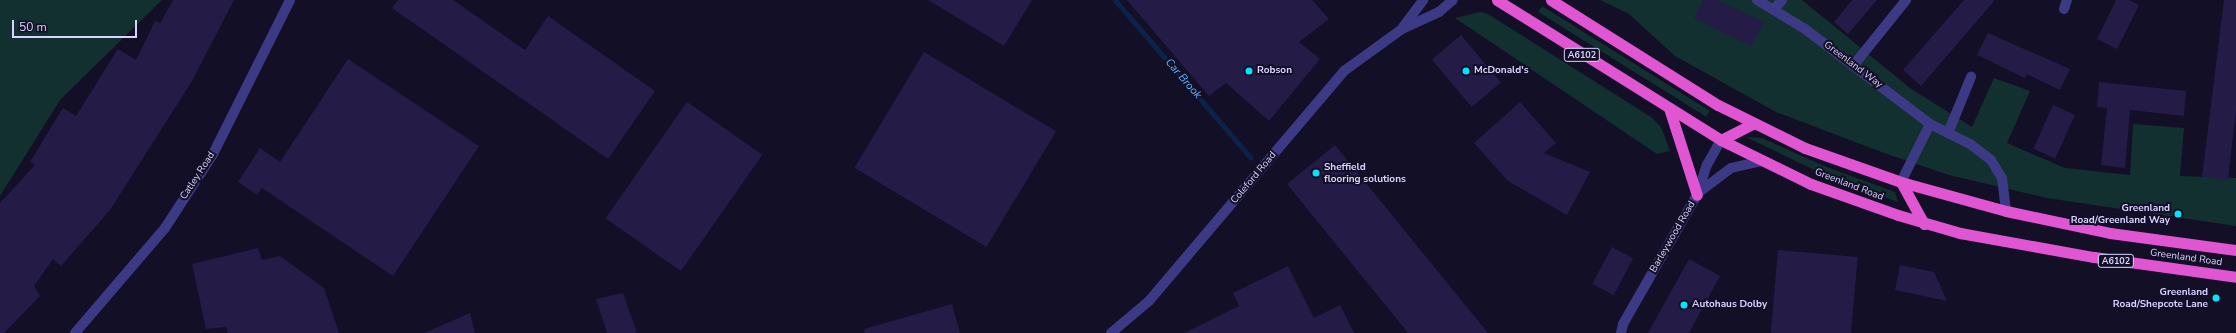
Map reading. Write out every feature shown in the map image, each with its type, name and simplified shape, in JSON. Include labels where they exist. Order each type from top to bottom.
[{"type":"highway","name":"Greenland Road","points":[[1497,0],[1722,140],[1811,184],[1924,224],[2031,247],[2236,277]]},
{"type":"highway","name":"Greenland Road","points":[[1551,0],[1651,64],[1754,123],[1805,148],[1901,182],[2006,212],[2117,234],[2236,250]]},
{"type":"highway","points":[[1669,108],[1697,195]]},
{"type":"highway","points":[[1722,140],[1754,123]]},
{"type":"highway","points":[[1901,182],[1924,224]]},
{"type":"street","name":"Catley Road","points":[[76,333],[165,228],[213,154],[290,0]]},
{"type":"street","name":"Coleford Road","points":[[1402,29],[1423,0]]},
{"type":"street","name":"Coleford Road","points":[[1111,333],[1154,296],[1344,70],[1402,29],[1439,12],[1452,0]]},
{"type":"street","name":"Greenland Way","points":[[1757,0],[1774,9],[1930,124],[1948,133],[1991,160],[2002,178],[2006,212]]},
{"type":"street","points":[[1774,9],[1782,0]]},
{"type":"street","points":[[1853,66],[1906,0]]},
{"type":"street","points":[[1948,133],[1970,77]]},
{"type":"street","points":[[1901,182],[1930,124]]},
{"type":"street","name":"Barleywood Road","points":[[1621,333],[1622,324],[1697,195],[1707,165],[1722,140]]},
{"type":"street","points":[[1697,195],[1731,168],[1762,161]]},
{"type":"green space","points":[[0,0],[162,0],[60,100],[0,196]]},
{"type":"green space","points":[[1600,0],[1802,0],[1910,88],[1972,127],[1994,78],[2030,91],[2007,143],[2065,168],[2130,175],[2133,124],[2184,128],[2180,176],[2236,178],[2236,226],[2047,198],[1949,175],[1887,154],[1776,112],[1675,56],[1629,14]]},
{"type":"green space","points":[[1542,6],[1710,111],[1706,117],[1538,12]]},
{"type":"green space","points":[[1480,12],[1488,14],[1651,117],[1661,127],[1670,151],[1657,154],[1455,18]]},
{"type":"green space","points":[[1746,137],[1762,138],[1824,166],[1895,192],[1898,202],[1827,176]]},
{"type":"building","points":[[173,0],[234,0],[192,81],[110,210],[61,266],[53,259],[34,286],[40,296],[4,333],[0,333],[0,203],[35,165],[30,162],[63,108],[76,116],[118,49],[136,60],[155,21],[160,23]]},
{"type":"building","points":[[398,0],[453,0],[525,50],[548,16],[655,91],[608,159],[392,8]]},
{"type":"building","points":[[928,0],[1032,0],[1004,46]]},
{"type":"building","name":"Robson","points":[[1127,0],[1312,0],[1329,19],[1299,42],[1320,59],[1269,121],[1226,83],[1209,96]]},
{"type":"building","points":[[1703,0],[1717,0],[1764,22],[1751,46],[1694,18]]},
{"type":"building","points":[[1852,0],[1877,0],[1848,34],[1834,22]]},
{"type":"building","points":[[1964,0],[1995,0],[1921,86],[1903,70]]},
{"type":"building","points":[[2116,0],[2129,0],[2139,5],[2117,49],[2097,39]]},
{"type":"building","points":[[2224,0],[2236,0],[2236,110],[2228,180],[2202,177]]},
{"type":"building","points":[[1988,33],[2070,69],[2060,90],[2027,74],[2025,78],[1977,55]]},
{"type":"building","name":"McDonald's","points":[[1461,35],[1501,82],[1472,107],[1432,59]]},
{"type":"building","points":[[924,52],[1056,131],[986,247],[854,168]]},
{"type":"building","points":[[348,59],[479,146],[393,276],[262,188],[257,195],[238,182],[260,148],[280,162]]},
{"type":"building","points":[[2099,82],[2186,91],[2184,116],[2130,110],[2125,168],[2101,165],[2107,108],[2097,107]]},
{"type":"building","points":[[687,102],[762,155],[681,271],[606,218]]},
{"type":"building","points":[[1520,102],[1556,143],[1544,153],[1590,172],[1567,215],[1508,181],[1474,143]]},
{"type":"building","points":[[2053,105],[2075,115],[2055,159],[2033,149]]},
{"type":"building","points":[[1335,145],[1488,333],[1408,333],[1287,184]]},
{"type":"building","points":[[1612,247],[1633,258],[1613,295],[1592,284]]},
{"type":"building","points":[[258,248],[262,260],[280,256],[324,288],[339,333],[228,333],[226,327],[206,329],[192,264]]},
{"type":"building","points":[[1778,250],[1858,257],[1851,333],[1771,333]]},
{"type":"building","name":"Autohaus Dolby","points":[[1689,259],[1720,276],[1689,333],[1648,333]]},
{"type":"building","points":[[1900,265],[1934,272],[1947,301],[1895,290]]},
{"type":"building","points":[[1288,266],[1314,318],[1340,305],[1354,333],[1184,333],[1239,306],[1233,293]]},
{"type":"building","points":[[623,293],[637,333],[607,333],[596,299]]},
{"type":"building","points":[[952,304],[960,333],[865,333],[864,329]]},
{"type":"building","points":[[470,313],[475,333],[424,333]]},
{"type":"waterway","name":"Car Brook","points":[[1115,0],[1251,158]]},
{"type":"place","name":"Robson","points":[[1249,71]]},
{"type":"place","name":"McDonald's","points":[[1466,71]]},
{"type":"place","name":"Sheffield flooring solutions","points":[[1316,173]]},
{"type":"place","name":"Greenland Road/Greenland Way","points":[[2178,214]]},
{"type":"place","name":"Greenland Road/Shepcote Lane","points":[[2216,298]]},
{"type":"place","name":"Autohaus Dolby","points":[[1684,305]]}]
